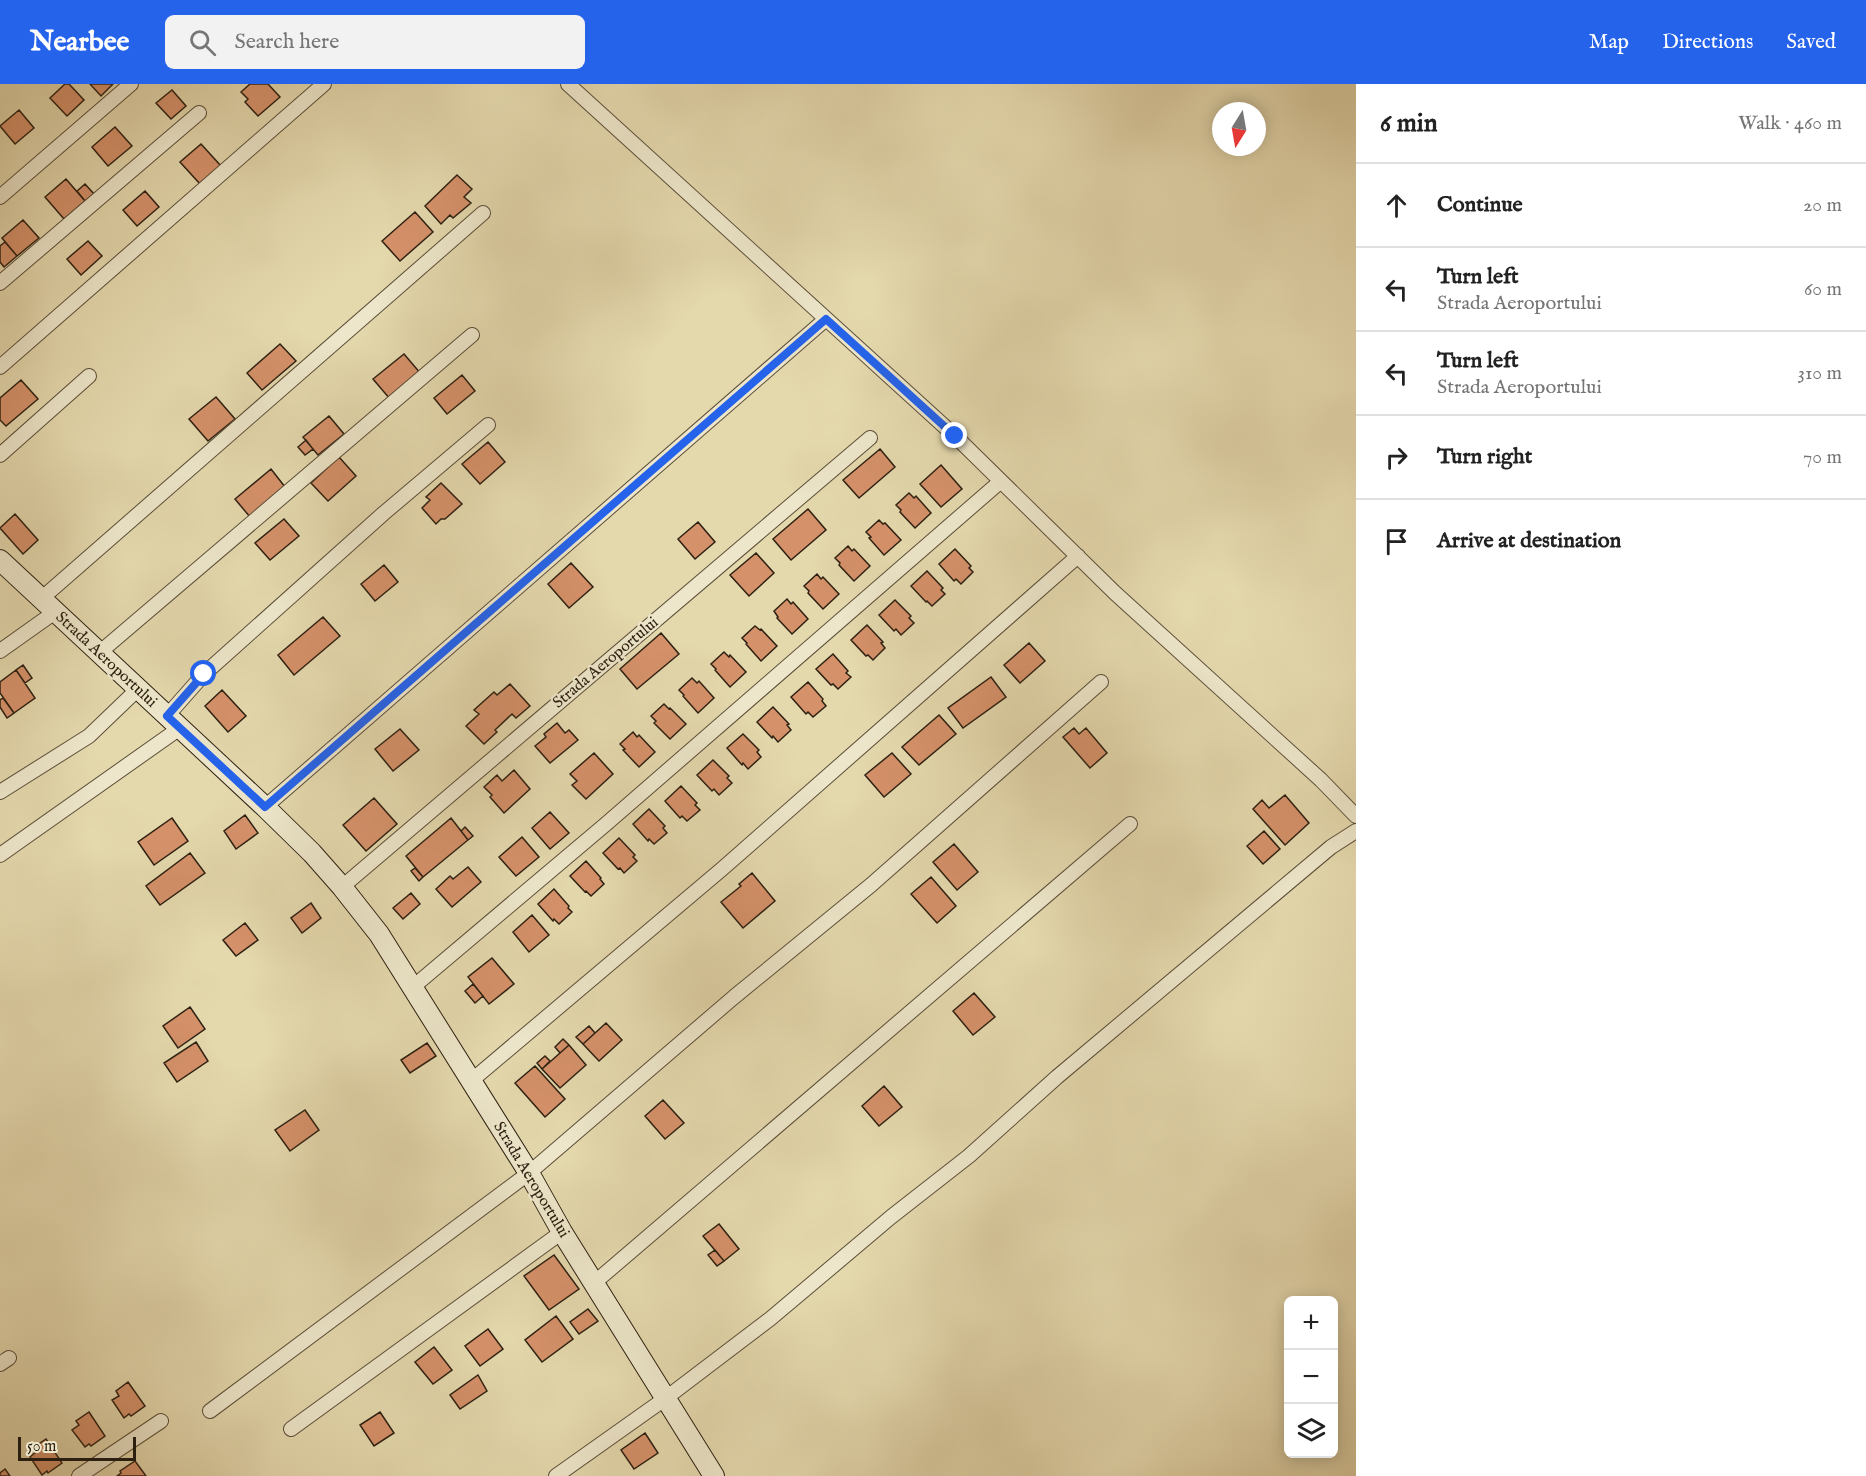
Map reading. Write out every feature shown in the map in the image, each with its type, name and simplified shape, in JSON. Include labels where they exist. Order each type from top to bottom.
[{"type":"street","points":[[0,197],[131,84]]},
{"type":"street","points":[[0,367],[324,84]]},
{"type":"street","points":[[568,84],[946,428],[1115,593],[1321,780],[1356,816]]},
{"type":"street","points":[[0,283],[199,113]]},
{"type":"street","points":[[0,651],[483,213]]},
{"type":"street","points":[[265,807],[826,319]]},
{"type":"street","points":[[99,653],[472,335]]},
{"type":"street","points":[[0,455],[89,376]]},
{"type":"street","points":[[0,855],[174,722],[204,674],[384,513],[488,425]]},
{"type":"street","name":"Strada Aeroportului","points":[[342,887],[870,438]]},
{"type":"street","points":[[413,987],[606,824],[1001,481]]},
{"type":"street","points":[[471,1081],[722,869],[1078,556]]},
{"type":"street","name":"Strada Aeroportului","points":[[0,560],[312,853],[379,934],[529,1173],[562,1232],[714,1476]]},
{"type":"street","points":[[210,1411],[529,1173],[734,997],[871,885],[1101,682]]},
{"type":"street","points":[[0,792],[88,736],[138,689]]},
{"type":"street","points":[[594,1283],[1130,824]]},
{"type":"street","points":[[556,1476],[666,1398],[770,1319],[891,1216],[969,1156],[1093,1046],[1331,847],[1356,831]]},
{"type":"street","points":[[291,1429],[562,1232]]},
{"type":"street","points":[[79,1476],[161,1421]]},
{"type":"building","points":[[65,84],[69,84],[84,100],[67,116],[50,98]]},
{"type":"building","points":[[90,84],[113,84],[101,96]]},
{"type":"building","points":[[250,84],[268,84],[280,97],[258,116],[245,102],[248,99],[241,92]]},
{"type":"building","points":[[172,90],[186,106],[171,119],[156,103]]},
{"type":"building","points":[[19,110],[34,128],[15,144],[0,126]]},
{"type":"building","points":[[115,127],[132,146],[108,166],[92,147]]},
{"type":"building","points":[[201,144],[221,166],[200,184],[180,162]]},
{"type":"building","points":[[457,175],[472,189],[464,197],[471,203],[453,218],[450,215],[441,224],[425,206]]},
{"type":"building","points":[[66,179],[85,201],[64,219],[45,197]]},
{"type":"building","points":[[85,184],[94,194],[85,201],[77,191]]},
{"type":"building","points":[[145,191],[159,207],[137,226],[123,210]]},
{"type":"building","points":[[415,212],[433,232],[400,261],[382,241]]},
{"type":"building","points":[[23,220],[39,238],[17,256],[2,238]]},
{"type":"building","points":[[88,241],[102,256],[81,275],[67,259]]},
{"type":"building","points":[[5,242],[17,256],[4,267],[0,262],[0,246]]},
{"type":"building","points":[[280,344],[296,361],[262,390],[247,373]]},
{"type":"building","points":[[404,354],[421,374],[390,399],[373,379]]},
{"type":"building","points":[[462,375],[475,391],[447,414],[434,398]]},
{"type":"building","points":[[21,380],[38,399],[6,426],[0,420],[0,398]]},
{"type":"building","points":[[216,397],[235,419],[208,441],[189,419]]},
{"type":"building","points":[[329,416],[344,434],[318,455],[303,437]]},
{"type":"building","points":[[306,440],[313,449],[305,455],[298,447]]},
{"type":"building","points":[[488,442],[505,462],[480,484],[462,464]]},
{"type":"building","points":[[880,449],[895,467],[859,498],[843,480]]},
{"type":"building","points":[[339,457],[356,476],[328,501],[311,483]]},
{"type":"building","points":[[941,465],[962,489],[941,507],[920,484]]},
{"type":"building","points":[[271,469],[285,487],[250,517],[235,499]]},
{"type":"building","points":[[441,483],[462,504],[436,524],[422,508],[430,500],[426,497]]},
{"type":"building","points":[[909,493],[914,498],[916,496],[931,513],[915,528],[896,505]]},
{"type":"building","points":[[808,509],[826,530],[791,560],[773,539]]},
{"type":"building","points":[[15,514],[38,540],[23,554],[0,528]]},
{"type":"building","points":[[284,519],[299,536],[270,560],[255,543]]},
{"type":"building","points":[[879,520],[885,523],[901,540],[884,555],[866,532]]},
{"type":"building","points":[[698,522],[715,542],[695,559],[678,539]]},
{"type":"building","points":[[848,546],[852,551],[854,549],[870,566],[854,581],[835,558]]},
{"type":"building","points":[[955,549],[971,566],[969,568],[973,572],[961,584],[956,579],[954,581],[939,564]]},
{"type":"building","points":[[756,553],[774,573],[749,596],[730,575]]},
{"type":"building","points":[[571,563],[593,587],[569,608],[548,584]]},
{"type":"building","points":[[384,565],[398,582],[375,601],[361,584]]},
{"type":"building","points":[[927,571],[943,588],[941,590],[945,594],[932,606],[911,586]]},
{"type":"building","points":[[817,574],[821,579],[823,577],[839,594],[823,609],[804,586]]},
{"type":"building","points":[[787,599],[791,604],[793,602],[808,619],[792,634],[777,618],[774,611]]},
{"type":"building","points":[[895,600],[911,616],[909,618],[914,623],[901,635],[879,615]]},
{"type":"building","points":[[323,617],[340,636],[294,675],[278,655]]},
{"type":"building","points":[[867,625],[883,642],[881,643],[885,648],[873,660],[851,640]]},
{"type":"building","points":[[755,626],[761,629],[777,646],[761,661],[742,638]]},
{"type":"building","points":[[661,633],[679,654],[637,689],[620,669]]},
{"type":"building","points":[[1029,643],[1045,661],[1020,683],[1004,665]]},
{"type":"building","points":[[724,652],[729,657],[730,655],[746,672],[730,687],[711,664]]},
{"type":"building","points":[[833,654],[851,677],[838,689],[816,669]]},
{"type":"building","points":[[23,665],[32,678],[25,683],[16,670]]},
{"type":"building","points":[[16,670],[35,698],[14,713],[0,693],[0,682]]},
{"type":"building","points":[[991,677],[1006,697],[963,728],[948,708]]},
{"type":"building","points":[[692,678],[697,683],[699,681],[714,698],[698,713],[679,690]]},
{"type":"building","points":[[808,682],[826,706],[813,717],[808,712],[806,714],[791,697]]},
{"type":"building","points":[[510,684],[530,706],[516,718],[512,714],[484,744],[466,726],[479,714],[474,710],[494,692],[497,695]]},
{"type":"building","points":[[222,690],[246,716],[228,732],[205,706]]},
{"type":"building","points":[[3,698],[14,713],[7,718],[0,707],[0,700]]},
{"type":"building","points":[[664,704],[686,724],[670,739],[654,723],[656,721],[651,716]]},
{"type":"building","points":[[773,707],[789,724],[787,725],[791,730],[778,742],[757,722]]},
{"type":"building","points":[[939,715],[956,734],[919,765],[902,747]]},
{"type":"building","points":[[557,723],[565,733],[569,730],[578,740],[550,763],[535,746]]},
{"type":"building","points":[[1074,728],[1079,734],[1086,728],[1107,753],[1090,768],[1063,737]]},
{"type":"building","points":[[400,729],[419,750],[393,771],[375,749]]},
{"type":"building","points":[[633,732],[637,737],[639,735],[655,752],[639,767],[620,744]]},
{"type":"building","points":[[743,734],[759,750],[757,752],[761,757],[748,769],[727,748]]},
{"type":"building","points":[[594,753],[613,774],[586,799],[572,785],[577,781],[570,774]]},
{"type":"building","points":[[892,753],[911,774],[884,797],[865,775]]},
{"type":"building","points":[[713,760],[729,776],[727,778],[732,783],[719,795],[697,775]]},
{"type":"building","points":[[514,770],[530,789],[504,813],[484,787],[497,775],[502,781]]},
{"type":"building","points":[[681,786],[697,803],[695,805],[700,810],[687,821],[682,816],[680,818],[665,801]]},
{"type":"building","points":[[1285,795],[1309,823],[1285,845],[1253,809],[1262,800],[1269,808]]},
{"type":"building","points":[[374,798],[397,824],[366,851],[343,825]]},
{"type":"building","points":[[649,809],[665,826],[663,828],[667,833],[654,844],[649,839],[648,841],[633,824]]},
{"type":"building","points":[[550,812],[569,833],[550,849],[532,828]]},
{"type":"building","points":[[245,815],[258,833],[236,849],[224,831]]},
{"type":"building","points":[[172,818],[188,841],[154,865],[138,842]]},
{"type":"building","points":[[451,818],[468,840],[423,877],[406,856]]},
{"type":"building","points":[[465,827],[473,836],[468,840],[461,831]]},
{"type":"building","points":[[1264,831],[1280,849],[1263,864],[1247,846]]},
{"type":"building","points":[[522,837],[539,857],[516,876],[499,857]]},
{"type":"building","points":[[619,838],[635,855],[633,857],[637,861],[624,873],[603,853]]},
{"type":"building","points":[[954,844],[978,872],[957,890],[933,862]]},
{"type":"building","points":[[190,853],[205,873],[160,905],[146,886]]},
{"type":"building","points":[[586,861],[604,884],[591,896],[570,876]]},
{"type":"building","points":[[468,867],[481,882],[452,907],[436,889],[450,876],[453,879]]},
{"type":"building","points":[[415,868],[423,877],[419,881],[411,871]]},
{"type":"building","points":[[752,873],[775,901],[743,928],[721,902],[741,886],[739,884]]},
{"type":"building","points":[[931,877],[956,906],[937,923],[911,894]]},
{"type":"building","points":[[554,889],[572,912],[559,924],[554,919],[553,921],[538,904]]},
{"type":"building","points":[[411,893],[420,904],[403,919],[393,908]]},
{"type":"building","points":[[311,903],[321,918],[302,933],[291,918]]},
{"type":"building","points":[[532,915],[549,935],[529,952],[513,932]]},
{"type":"building","points":[[245,923],[258,940],[236,956],[223,940]]},
{"type":"building","points":[[492,958],[514,984],[489,1004],[468,977]]},
{"type":"building","points":[[473,984],[483,996],[475,1003],[465,991]]},
{"type":"building","points":[[974,993],[995,1017],[973,1035],[953,1011]]},
{"type":"building","points":[[190,1007],[205,1029],[178,1048],[163,1026]]},
{"type":"building","points":[[606,1023],[622,1040],[599,1061],[583,1044]]},
{"type":"building","points":[[589,1026],[595,1033],[583,1044],[576,1037]]},
{"type":"building","points":[[563,1039],[569,1045],[560,1053],[555,1047]]},
{"type":"building","points":[[196,1042],[208,1061],[177,1082],[164,1063]]},
{"type":"building","points":[[427,1043],[436,1056],[410,1073],[401,1060]]},
{"type":"building","points":[[569,1045],[586,1065],[560,1088],[542,1069]]},
{"type":"building","points":[[545,1056],[550,1061],[542,1069],[537,1063]]},
{"type":"building","points":[[535,1066],[565,1099],[545,1117],[515,1083]]},
{"type":"building","points":[[884,1086],[902,1107],[879,1126],[862,1106]]},
{"type":"building","points":[[663,1100],[684,1123],[665,1139],[645,1116]]},
{"type":"building","points":[[305,1110],[319,1130],[290,1151],[275,1130]]},
{"type":"building","points":[[719,1224],[739,1249],[724,1261],[703,1236]]},
{"type":"building","points":[[715,1250],[724,1261],[717,1266],[708,1255]]},
{"type":"building","points":[[554,1255],[579,1289],[549,1310],[524,1276]]},
{"type":"building","points":[[588,1309],[598,1321],[579,1334],[570,1322]]},
{"type":"building","points":[[556,1316],[573,1339],[542,1362],[525,1340]]},
{"type":"building","points":[[488,1329],[503,1349],[480,1366],[465,1346]]},
{"type":"building","points":[[434,1347],[452,1370],[433,1384],[415,1362]]},
{"type":"building","points":[[478,1375],[487,1391],[460,1409],[450,1395]]},
{"type":"building","points":[[128,1382],[145,1406],[124,1418],[112,1400],[119,1396],[116,1391]]},
{"type":"building","points":[[89,1412],[105,1436],[91,1446],[89,1444],[85,1447],[72,1430],[79,1425],[76,1421]]},
{"type":"building","points":[[380,1412],[394,1433],[374,1446],[360,1425]]},
{"type":"building","points":[[645,1433],[658,1453],[634,1469],[621,1450]]},
{"type":"building","points":[[46,1439],[62,1463],[42,1475],[30,1457],[36,1452],[33,1448]]},
{"type":"building","points":[[135,1461],[146,1476],[117,1476],[121,1473],[120,1471]]},
{"type":"building","points":[[5,1469],[10,1476],[0,1476],[0,1473]]},
{"type":"route","points":[[204,674],[167,716],[265,807],[826,319],[955,436]]}]
